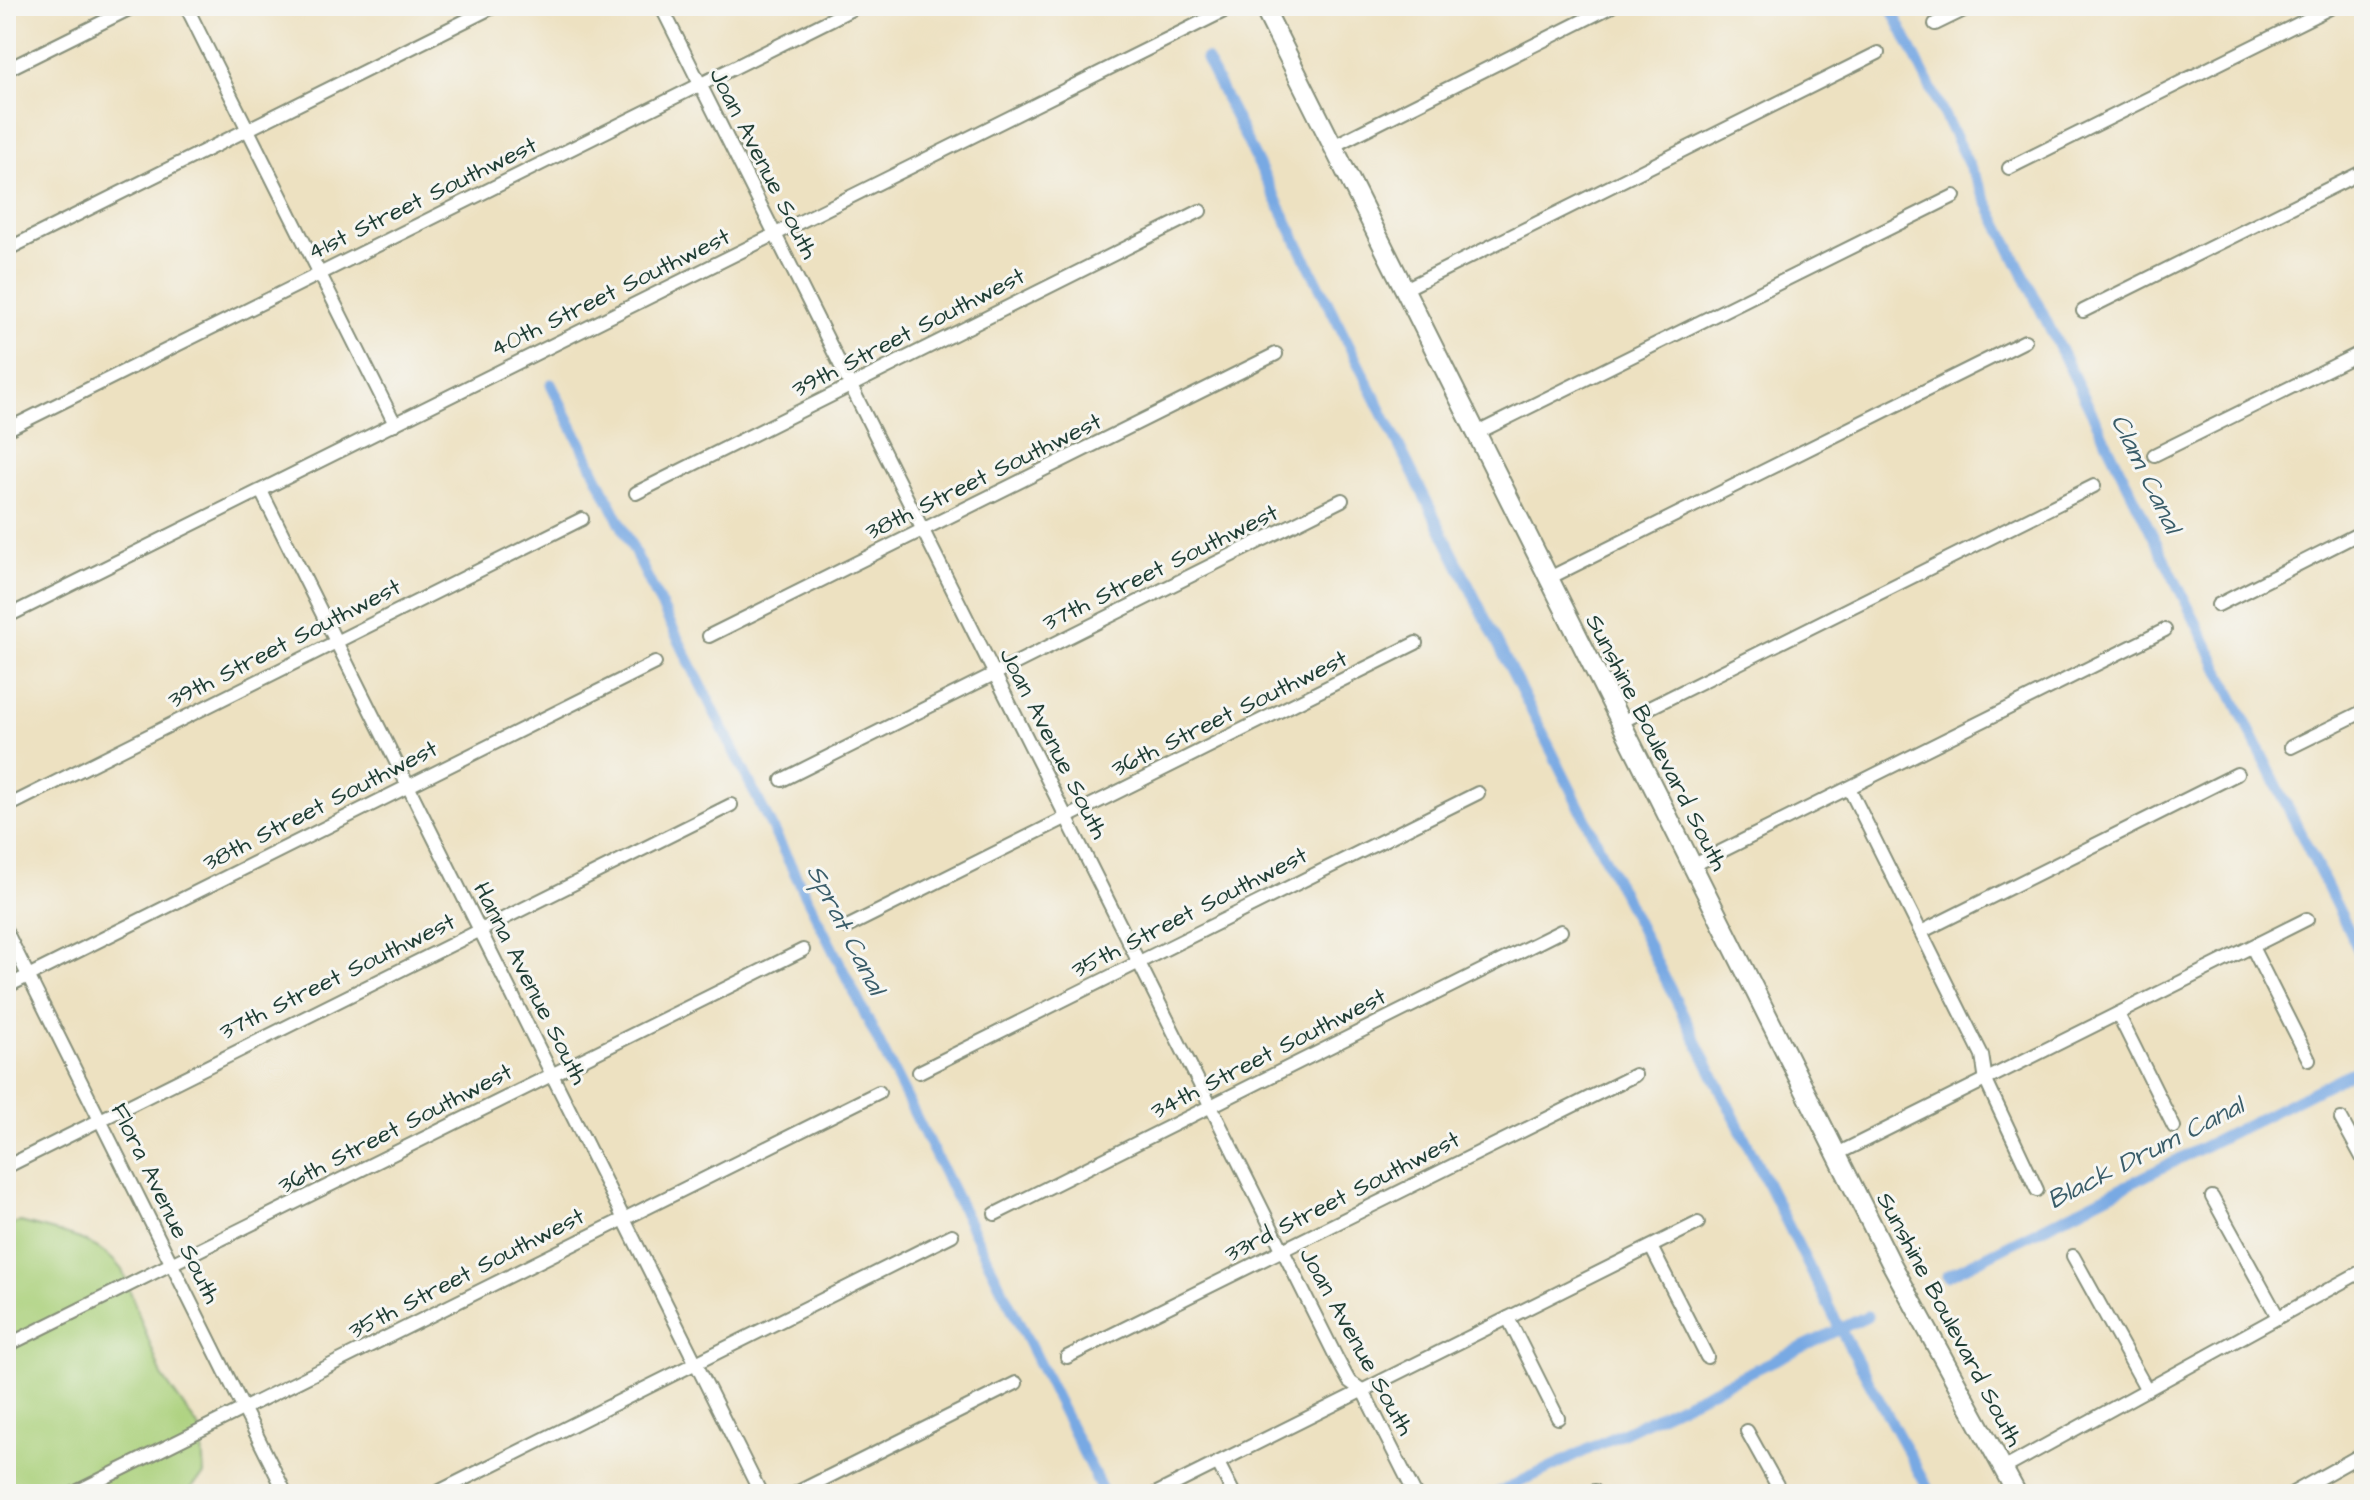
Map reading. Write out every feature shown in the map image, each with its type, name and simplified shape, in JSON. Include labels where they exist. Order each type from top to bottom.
[{"type":"street","points":[[6,70],[135,6]]},
{"type":"street","points":[[186,6],[395,424]]},
{"type":"street","points":[[6,250],[495,6]]},
{"type":"street","name":"Joan Avenue South","points":[[661,6],[1342,1369],[1349,1381],[1363,1391],[1415,1494]]},
{"type":"street","name":"41st Street Southwest","points":[[6,430],[858,6]]},
{"type":"street","name":"40th Street Southwest","points":[[6,617],[1234,6]]},
{"type":"street","name":"Sunshine Boulevard South","points":[[1263,6],[1837,1154],[2017,1494]]},
{"type":"street","points":[[1333,146],[1612,6]]},
{"type":"street","points":[[1935,24],[1972,6]]},
{"type":"street","points":[[2009,168],[2334,6]]},
{"type":"street","points":[[1405,289],[1878,53]]},
{"type":"street","points":[[2083,311],[2364,171]]},
{"type":"street","points":[[1477,433],[1954,196]]},
{"type":"street","name":"39th Street Southwest","points":[[636,493],[1200,211]]},
{"type":"street","points":[[1549,578],[2025,341]]},
{"type":"street","points":[[2154,455],[2364,351]]},
{"type":"street","name":"38th Street Southwest","points":[[709,636],[1276,354]]},
{"type":"street","points":[[1621,722],[2094,486]]},
{"type":"street","name":"Hanna Avenue South","points":[[261,491],[761,1494]]},
{"type":"street","name":"37th Street Southwest","points":[[782,780],[1342,500]]},
{"type":"street","name":"39th Street Southwest","points":[[6,807],[582,519]]},
{"type":"street","points":[[2218,605],[2364,531]]},
{"type":"street","points":[[1692,866],[2165,630]]},
{"type":"street","name":"36th Street Southwest","points":[[847,927],[1416,643]]},
{"type":"street","name":"38th Street Southwest","points":[[6,987],[655,663]]},
{"type":"street","points":[[2291,747],[2364,711]]},
{"type":"street","points":[[1921,932],[2237,774]]},
{"type":"street","points":[[1849,788],[1982,1055],[1986,1081],[2037,1190]]},
{"type":"street","name":"35th Street Southwest","points":[[919,1072],[1478,793]]},
{"type":"street","name":"37th Street Southwest","points":[[6,1167],[731,805]]},
{"type":"street","points":[[1837,1154],[2307,919]]},
{"type":"street","name":"Flora Avenue South","points":[[6,931],[286,1494]]},
{"type":"street","name":"34th Street Southwest","points":[[995,1214],[1561,931]]},
{"type":"street","points":[[2252,947],[2309,1060]]},
{"type":"street","name":"36th Street Southwest","points":[[6,1346],[803,950]]},
{"type":"street","points":[[2118,1014],[2174,1127]]},
{"type":"street","name":"33rd Street Southwest","points":[[1067,1357],[1635,1075]]},
{"type":"street","name":"35th Street Southwest","points":[[72,1494],[879,1092]]},
{"type":"street","points":[[2341,1119],[2364,1161]]},
{"type":"street","points":[[2212,1197],[2278,1317]]},
{"type":"street","points":[[1155,1494],[1698,1223]]},
{"type":"street","points":[[434,1494],[952,1235]]},
{"type":"street","points":[[1651,1247],[1707,1357]]},
{"type":"street","points":[[2073,1256],[2147,1390]]},
{"type":"street","points":[[2003,1469],[2364,1270]]},
{"type":"street","points":[[1508,1318],[1558,1418]]},
{"type":"street","points":[[794,1494],[1016,1383]]},
{"type":"street","points":[[1747,1431],[1782,1494]]},
{"type":"street","points":[[2291,1494],[2364,1453]]},
{"type":"street","points":[[1218,1463],[1234,1494]]},
{"type":"green space","points":[[21,1222],[89,1243],[122,1270],[162,1376],[201,1431],[204,1475],[184,1494],[6,1494],[6,1225]]},
{"type":"waterway","name":"Clam Canal","points":[[1890,6],[2364,961]]},
{"type":"waterway","points":[[1206,59],[1840,1329],[1931,1494]]},
{"type":"waterway","name":"Sprat Canal","points":[[551,384],[1104,1494]]},
{"type":"waterway","name":"Black Drum Canal","points":[[1947,1276],[2364,1066]]},
{"type":"waterway","name":"Black Drum Canal","points":[[1495,1494],[1867,1316]]}]
